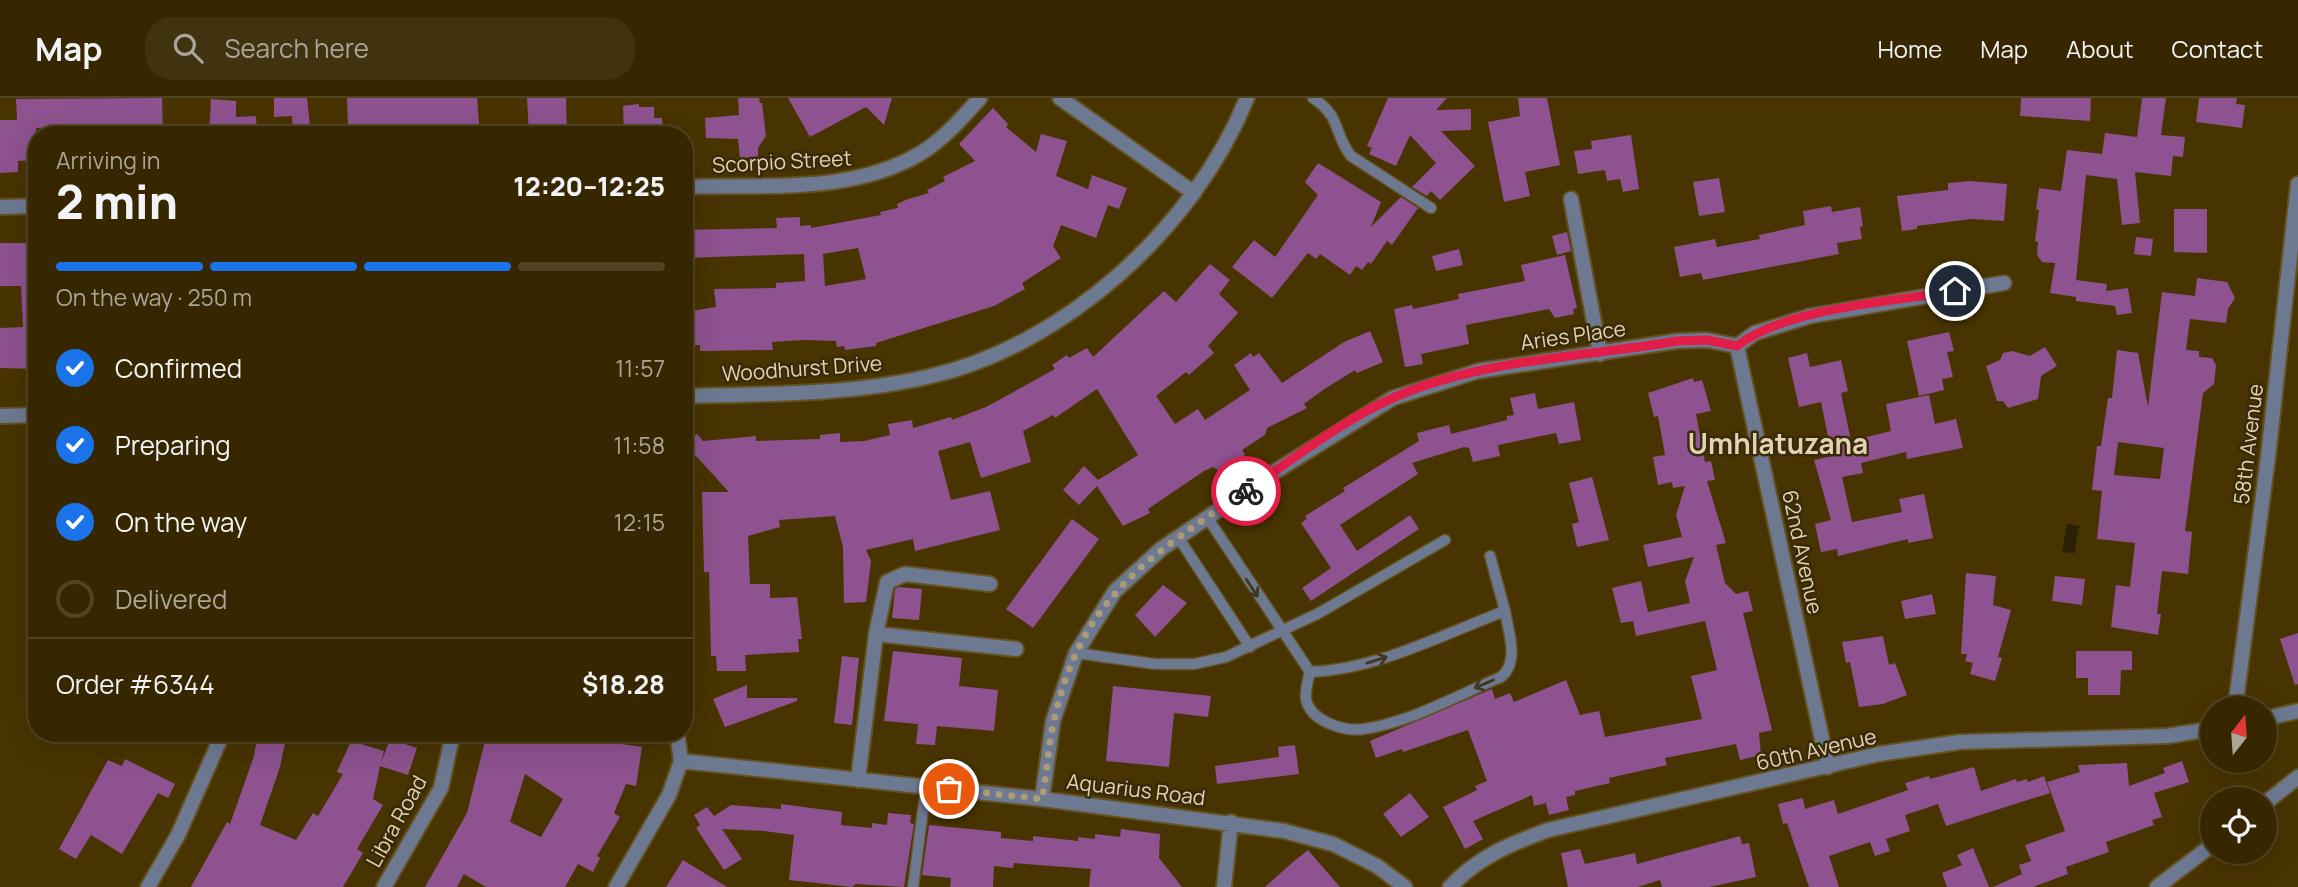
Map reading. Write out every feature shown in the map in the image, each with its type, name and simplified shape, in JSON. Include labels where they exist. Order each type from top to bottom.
[{"type":"street","name":"Scorpio Street","points":[[693,187],[848,182],[884,172],[922,152],[953,128],[980,98]]},
{"type":"street","points":[[1060,98],[1194,193]]},
{"type":"street","name":"Woodhurst Drive","points":[[693,396],[865,389],[928,377],[974,364],[1023,340],[1094,296],[1150,243],[1194,193],[1236,125],[1247,98]]},
{"type":"street","name":"58th Avenue","points":[[2237,696],[2268,457],[2298,184]]},
{"type":"street","points":[[1571,199],[1600,354]]},
{"type":"street","points":[[0,207],[28,206]]},
{"type":"street","points":[[1737,346],[1755,333],[1810,316],[2004,283]]},
{"type":"street","name":"Aries Place","points":[[1042,799],[1053,721],[1076,653],[1115,591],[1136,569],[1207,517],[1393,398],[1478,371],[1677,341],[1707,340],[1737,346]]},
{"type":"street","name":"62nd Avenue","points":[[1737,346],[1828,767]]},
{"type":"street","points":[[0,416],[28,415]]},
{"type":"street","points":[[858,780],[876,634],[887,582],[905,573],[990,583]]},
{"type":"street","points":[[876,634],[1016,649]]},
{"type":"street","points":[[2277,716],[2298,712]]},
{"type":"street","name":"60th Avenue","points":[[1450,887],[1468,868],[1499,848],[1548,830],[1879,754],[1959,743],[2167,736],[2200,731]]},
{"type":"street","points":[[148,887],[178,835],[219,742]]},
{"type":"street","name":"Libra Road","points":[[384,887],[441,788],[451,742]]},
{"type":"street","points":[[616,887],[669,795],[681,761],[678,742]]},
{"type":"street","name":"Aquarius Road","points":[[681,761],[1042,799],[1284,831],[1333,844],[1377,866],[1405,887]]},
{"type":"street","points":[[2277,794],[2298,778]]},
{"type":"street","points":[[1224,887],[1231,822]]},
{"type":"street","points":[[2157,887],[2200,854]]},
{"type":"lane","points":[[1312,98],[1334,116],[1342,144],[1351,156],[1431,208]]},
{"type":"lane","points":[[1207,517],[1280,631],[1310,672],[1306,699],[1310,709],[1321,720],[1362,730],[1393,721],[1508,671],[1511,645],[1490,556]]},
{"type":"lane","points":[[1178,537],[1250,646]]},
{"type":"lane","points":[[1076,653],[1122,661],[1194,664],[1226,657],[1319,613],[1445,540]]},
{"type":"lane","points":[[1310,672],[1334,671],[1377,661],[1505,611]]},
{"type":"lane","points":[[913,887],[926,787]]},
{"type":"shaded area","points":[[2067,523],[2082,527],[2078,529],[2075,553],[2062,552]]},
{"type":"building","points":[[162,98],[163,126],[28,126],[28,160],[18,161],[18,172],[0,173],[0,120],[17,120],[16,99]]},
{"type":"building","points":[[274,98],[307,98],[310,126],[293,126],[292,116],[274,117]]},
{"type":"building","points":[[347,98],[477,98],[479,126],[348,126]]},
{"type":"building","points":[[527,98],[566,98],[567,126],[529,126]]},
{"type":"building","points":[[738,98],[759,98],[762,103],[766,136],[758,148],[758,157],[740,158],[738,139],[706,138],[705,118],[739,115]]},
{"type":"building","points":[[788,98],[892,98],[884,125],[866,107],[810,137]]},
{"type":"building","points":[[1388,98],[1447,98],[1436,110],[1471,109],[1471,130],[1441,131],[1475,166],[1440,200],[1431,191],[1427,196],[1412,187],[1436,163],[1410,135],[1396,166],[1369,154],[1372,148],[1367,146]]},
{"type":"building","points":[[1518,98],[1547,98],[1560,165],[1525,172],[1530,196],[1504,202],[1488,122],[1520,116]]},
{"type":"building","points":[[2021,98],[2091,98],[2090,121],[2020,116]]},
{"type":"building","points":[[2142,98],[2166,98],[2161,135],[2185,137],[2183,157],[2173,156],[2171,176],[2135,172],[2140,223],[2122,225],[2117,179],[2086,175],[2076,280],[2107,284],[2106,291],[2128,288],[2132,313],[2117,315],[2115,306],[2076,301],[2076,297],[2050,293],[2055,263],[2042,262],[2037,255],[2038,242],[2035,241],[2039,210],[2036,209],[2039,188],[2061,191],[2067,150],[2102,154],[2105,133],[2137,137]]},
{"type":"building","points":[[2199,98],[2237,98],[2236,104],[2245,105],[2242,128],[2196,122]]},
{"type":"building","points":[[211,99],[236,101],[236,117],[256,116],[257,126],[210,126]]},
{"type":"building","points":[[639,104],[639,107],[654,107],[654,118],[662,118],[662,126],[624,126],[623,106]]},
{"type":"building","points":[[993,108],[1008,124],[1006,127],[1036,152],[1041,134],[1067,141],[1056,176],[1088,189],[1092,175],[1127,188],[1119,209],[1108,205],[1096,238],[1061,225],[1053,246],[1061,258],[1022,283],[1025,289],[994,306],[876,343],[876,346],[845,350],[844,346],[837,347],[836,341],[804,340],[772,342],[773,350],[700,351],[700,345],[693,345],[693,311],[716,307],[714,289],[776,288],[776,283],[805,281],[804,254],[693,258],[693,230],[777,228],[776,218],[800,217],[800,226],[811,225],[811,228],[881,215],[880,212],[898,208],[897,204],[929,193],[927,190],[945,181],[943,177],[975,161],[959,144]],"holes":[[[858,248],[866,279],[825,286],[823,254]]]},
{"type":"building","points":[[1631,135],[1639,189],[1623,192],[1620,179],[1607,181],[1605,170],[1578,174],[1574,151],[1592,149],[1591,141]]},
{"type":"building","points":[[1318,163],[1381,202],[1371,227],[1401,197],[1418,208],[1392,245],[1387,241],[1371,264],[1368,262],[1362,270],[1356,266],[1350,275],[1320,254],[1316,259],[1308,253],[1272,298],[1232,267],[1254,240],[1275,257],[1318,195],[1305,182]]},
{"type":"building","points":[[1719,178],[1725,212],[1699,216],[1693,182]]},
{"type":"building","points":[[1969,181],[2007,184],[2004,221],[1971,219],[1917,226],[1917,229],[1902,231],[1897,196],[1948,190],[1948,183]]},
{"type":"building","points":[[1831,206],[1832,212],[1860,207],[1862,239],[1837,243],[1839,254],[1703,280],[1701,273],[1680,277],[1674,247],[1715,239],[1717,247],[1760,239],[1759,235],[1805,225],[1803,211]]},
{"type":"building","points":[[2174,209],[2207,209],[2207,253],[2174,252]]},
{"type":"building","points":[[1567,232],[1571,251],[1557,255],[1552,236]]},
{"type":"building","points":[[2136,237],[2153,239],[2151,256],[2134,254]]},
{"type":"building","points":[[0,243],[28,243],[28,369],[0,368],[0,328],[23,327],[21,286],[0,286]]},
{"type":"building","points":[[1459,249],[1463,265],[1436,271],[1432,256]]},
{"type":"building","points":[[1565,255],[1577,308],[1573,309],[1574,314],[1555,318],[1549,309],[1466,325],[1469,344],[1421,354],[1423,364],[1405,367],[1394,309],[1412,305],[1413,309],[1459,299],[1458,294],[1525,281],[1521,265]]},
{"type":"building","points":[[1210,264],[1230,280],[1219,294],[1238,313],[1208,346],[1214,353],[1189,375],[1186,372],[1156,396],[1175,424],[1198,409],[1205,420],[1250,390],[1234,365],[1251,353],[1253,357],[1259,353],[1282,383],[1344,342],[1370,331],[1383,362],[1357,373],[1355,370],[1323,390],[1304,404],[1307,408],[1267,428],[1265,435],[1242,450],[1245,455],[1220,472],[1213,467],[1204,471],[1148,509],[1150,513],[1123,526],[1097,486],[1079,505],[1063,490],[1084,466],[1098,480],[1138,455],[1097,389],[1055,418],[1053,415],[1023,431],[1031,462],[981,478],[970,442],[938,451],[951,500],[990,491],[1000,530],[915,551],[913,539],[866,550],[871,561],[866,602],[844,603],[843,547],[835,516],[779,520],[780,527],[748,536],[750,584],[770,584],[770,598],[797,597],[802,639],[798,639],[799,652],[745,655],[746,671],[717,671],[716,656],[711,656],[709,572],[704,572],[702,492],[729,492],[693,453],[693,437],[697,434],[703,441],[756,436],[756,441],[820,439],[820,435],[840,433],[840,442],[864,441],[890,435],[888,424],[912,420],[913,428],[951,417],[952,420],[986,407],[1055,369],[1052,365],[1067,355],[1069,358],[1087,348],[1093,357],[1164,291],[1176,302]]},
{"type":"building","points":[[2197,278],[2227,282],[2235,298],[2228,309],[2226,323],[2190,319],[2186,350],[2199,351],[2199,357],[2212,358],[2216,365],[2214,384],[2203,393],[2185,531],[2192,532],[2188,574],[2162,571],[2157,614],[2161,614],[2158,635],[2111,627],[2116,585],[2130,587],[2135,543],[2097,539],[2102,491],[2092,490],[2097,446],[2101,446],[2108,398],[2112,398],[2117,350],[2138,353],[2148,407],[2162,292],[2195,296]],"holes":[[[2118,442],[2164,448],[2160,479],[2114,475]]]},
{"type":"building","points":[[1949,332],[1954,351],[1947,352],[1953,377],[1942,379],[1944,390],[1919,396],[1907,341]]},
{"type":"building","points":[[2045,347],[2057,366],[2041,376],[2038,399],[2008,408],[2003,401],[1997,401],[1986,366],[2000,360],[2003,353],[2012,351],[2030,356]]},
{"type":"building","points":[[1807,353],[1810,367],[1841,360],[1848,391],[1841,393],[1851,441],[1891,431],[1886,404],[1929,395],[1935,424],[1956,419],[1963,448],[1907,459],[1906,452],[1861,463],[1863,473],[1842,477],[1852,522],[1902,512],[1899,499],[1924,494],[1933,538],[1908,543],[1908,539],[1838,556],[1837,549],[1821,552],[1815,524],[1831,520],[1814,460],[1832,456],[1821,402],[1799,407],[1788,358]]},
{"type":"building","points":[[1693,378],[1694,382],[1702,380],[1711,411],[1696,414],[1705,462],[1711,461],[1715,480],[1707,481],[1726,543],[1716,545],[1725,583],[1736,594],[1748,591],[1753,611],[1743,613],[1772,730],[1759,733],[1761,755],[1740,760],[1736,744],[1665,758],[1667,765],[1609,778],[1610,783],[1575,791],[1575,795],[1566,797],[1569,810],[1549,815],[1546,803],[1534,806],[1532,795],[1473,821],[1483,839],[1465,849],[1443,807],[1477,790],[1475,786],[1487,781],[1468,730],[1403,752],[1402,749],[1376,758],[1370,741],[1492,689],[1495,699],[1510,693],[1514,702],[1566,680],[1580,715],[1599,711],[1605,737],[1702,719],[1691,676],[1717,670],[1705,621],[1636,636],[1633,621],[1621,623],[1612,588],[1641,581],[1648,612],[1690,603],[1685,581],[1694,557],[1648,567],[1643,545],[1682,537],[1676,515],[1685,486],[1673,488],[1672,482],[1658,485],[1653,457],[1665,455],[1658,416],[1654,417],[1648,393]]},
{"type":"building","points":[[1535,393],[1538,409],[1574,402],[1581,440],[1559,444],[1556,433],[1498,445],[1500,456],[1473,462],[1469,448],[1464,447],[1412,463],[1418,474],[1340,525],[1357,551],[1410,515],[1419,529],[1311,601],[1302,588],[1331,568],[1301,523],[1307,519],[1305,516],[1345,491],[1343,488],[1419,441],[1417,433],[1449,425],[1451,434],[1507,420],[1507,416],[1514,415],[1510,398]]},
{"type":"building","points":[[1592,477],[1609,540],[1577,547],[1572,524],[1579,522],[1569,483]]},
{"type":"building","points":[[1072,519],[1099,539],[1033,628],[1006,609]]},
{"type":"building","points":[[1966,573],[1996,576],[1993,605],[2011,610],[1998,657],[2002,658],[1995,681],[1970,674],[1973,663],[1965,661],[1967,654],[1961,654]]},
{"type":"building","points":[[2055,576],[2085,579],[2082,605],[2052,601]]},
{"type":"building","points":[[1163,585],[1187,603],[1155,637],[1135,615]]},
{"type":"building","points":[[895,589],[922,589],[919,620],[892,618]]},
{"type":"building","points":[[1932,594],[1936,614],[1905,619],[1901,601]]},
{"type":"building","points":[[2298,633],[2298,684],[2295,685],[2280,639]]},
{"type":"building","points":[[1883,636],[1889,665],[1895,663],[1907,695],[1883,704],[1859,707],[1850,662],[1846,663],[1842,642]]},
{"type":"building","points":[[893,651],[962,658],[959,686],[998,690],[994,731],[937,726],[935,745],[916,744],[918,724],[884,721]]},
{"type":"building","points":[[2076,651],[2132,651],[2132,670],[2121,670],[2120,695],[2088,695],[2088,678],[2076,678]]},
{"type":"building","points":[[842,656],[859,658],[852,725],[834,723]]},
{"type":"building","points":[[747,685],[747,698],[797,698],[797,701],[725,727],[713,699]]},
{"type":"building","points":[[1113,686],[1211,696],[1208,717],[1174,713],[1169,767],[1106,761]]},
{"type":"building","points":[[256,742],[285,742],[280,767],[260,825],[296,840],[313,813],[318,816],[343,774],[337,772],[351,742],[384,751],[381,763],[389,742],[399,742],[417,748],[408,775],[380,766],[373,799],[383,805],[357,849],[363,853],[343,887],[191,887],[227,822],[230,824]]},
{"type":"building","points":[[485,742],[608,742],[642,747],[636,786],[626,784],[614,813],[620,817],[597,856],[600,858],[593,872],[578,864],[565,887],[486,887],[464,874],[457,887],[425,887],[467,813]],"holes":[[[525,774],[563,799],[541,837],[510,822]]]},
{"type":"building","points":[[1295,745],[1299,774],[1217,784],[1215,766],[1279,757],[1278,747]]},
{"type":"building","points":[[125,759],[175,784],[168,798],[158,793],[122,854],[91,835],[76,859],[59,849],[108,760],[122,766]]},
{"type":"building","points":[[2182,761],[2189,782],[2154,793],[2162,817],[2152,820],[2154,825],[2106,842],[2109,852],[2066,867],[2068,874],[2033,887],[1993,887],[2022,874],[2019,865],[2031,861],[2025,845],[2065,831],[2047,782],[2080,772],[2078,765],[2127,763],[2129,786],[2165,773],[2163,768]]},
{"type":"building","points":[[1974,767],[1981,791],[2016,779],[2017,782],[2027,779],[2028,782],[2044,776],[2050,793],[1946,826],[1938,804],[1905,815],[1910,831],[1886,839],[1890,851],[1875,856],[1870,842],[1829,856],[1839,887],[1809,887],[1787,823],[1783,824],[1778,804],[1803,798],[1805,809],[1834,800],[1838,814],[1908,790],[1905,783]]},
{"type":"building","points":[[1410,793],[1429,817],[1401,837],[1383,814]]},
{"type":"building","points":[[781,804],[842,812],[841,825],[872,828],[872,823],[887,825],[888,813],[911,815],[910,823],[914,824],[904,887],[856,884],[852,887],[789,880],[794,835],[764,831],[722,829],[742,859],[724,870],[696,828],[700,825],[694,815],[707,807],[714,816],[731,805],[781,809]]},
{"type":"building","points":[[929,825],[1001,832],[1001,838],[1033,841],[1033,836],[1078,841],[1078,837],[1095,839],[1095,834],[1120,837],[1121,829],[1160,834],[1159,858],[1182,887],[1089,887],[1091,869],[1014,863],[1013,868],[994,866],[993,887],[950,887],[951,878],[922,875]]},
{"type":"building","points":[[1740,836],[1742,844],[1749,843],[1756,877],[1709,887],[1662,887],[1660,880],[1638,887],[1568,887],[1561,853],[1580,849],[1585,864],[1635,853],[1637,864]]},
{"type":"building","points":[[1973,848],[1989,887],[1947,887],[1942,873],[1962,865],[1957,855]]},
{"type":"building","points":[[1308,850],[1340,887],[1265,887],[1293,862]]},
{"type":"building","points":[[683,860],[727,887],[666,887]]},
{"type":"way so far","points":[[949,789],[1042,799],[1053,721],[1064,681],[1099,612],[1136,569],[1246,491]]},
{"type":"district","name":"Umhlatuzana","points":[[1778,443]]},
{"type":"route","points":[[1246,491],[1393,398],[1433,383],[1478,371],[1677,341],[1707,340],[1737,346],[1755,333],[1810,316],[1955,291]]}]
